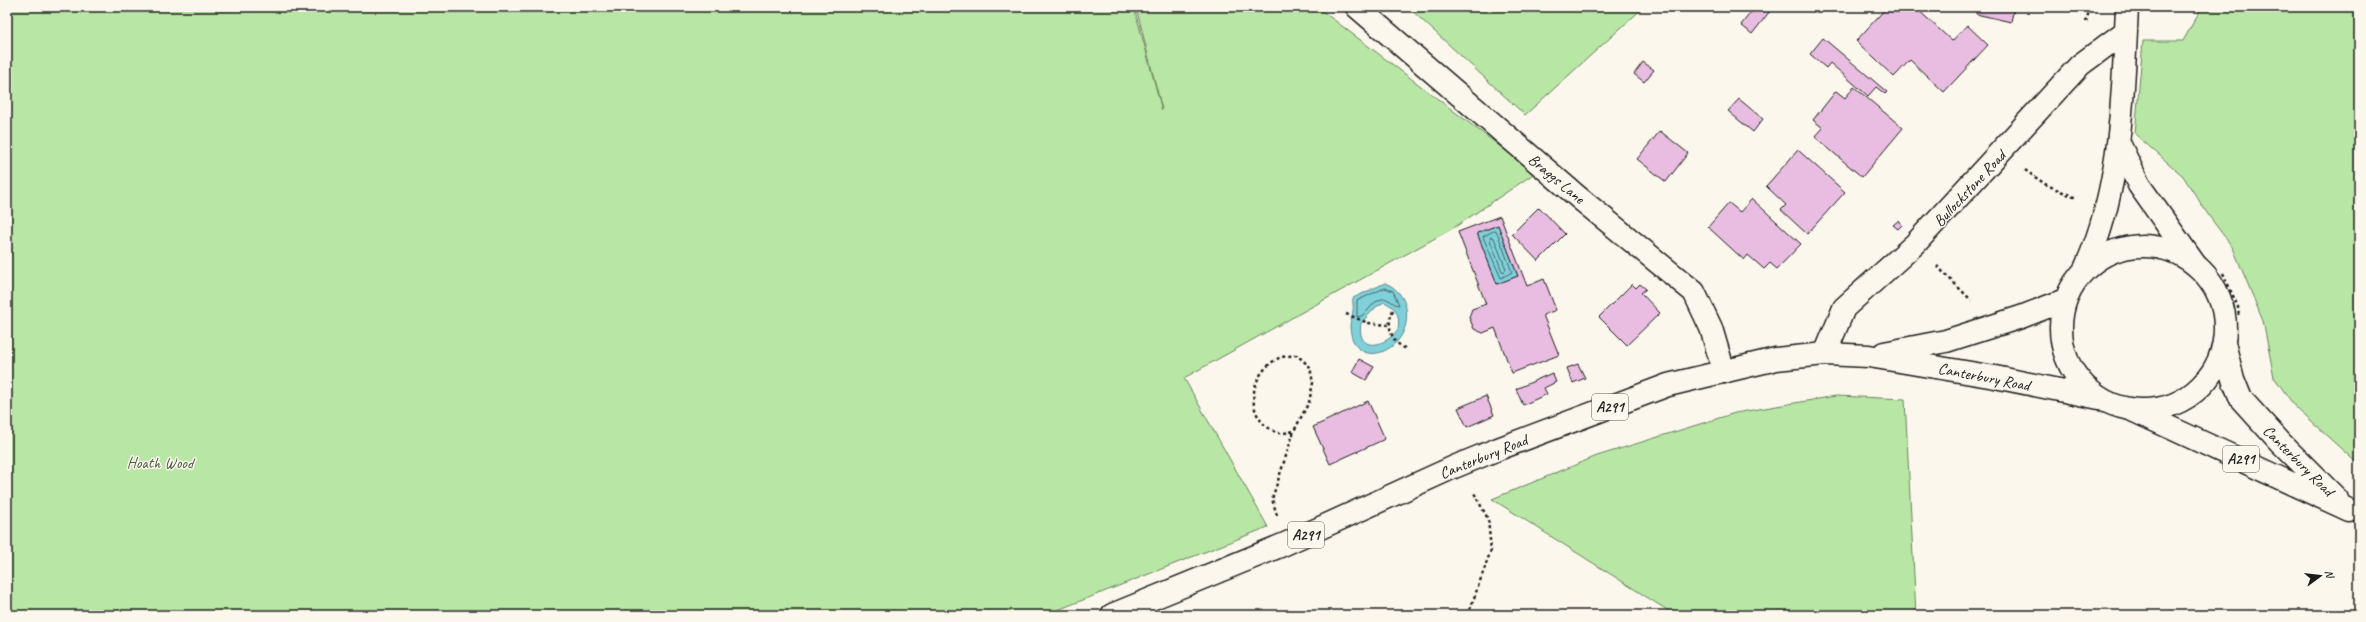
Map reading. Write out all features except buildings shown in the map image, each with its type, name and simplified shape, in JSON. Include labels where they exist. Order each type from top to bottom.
[{"type":"main road","name":"Braggs Lane","points":[[1357,7],[1578,197],[1694,292],[1710,328],[1724,372]]},
{"type":"main road","points":[[2086,268],[2102,226],[2119,143],[2126,71],[2127,7]]},
{"type":"main road","name":"Bullockstone Road","points":[[1825,354],[1844,308],[1915,244],[2001,153],[2080,65],[2126,31]]},
{"type":"main road","points":[[2119,143],[2139,185],[2194,263]]},
{"type":"main road","points":[[2131,246],[2153,246],[2175,251],[2194,263],[2207,275],[2219,296],[2225,325],[2224,343],[2215,368],[2199,389],[2177,404],[2151,410],[2132,410],[2113,405],[2099,398],[2079,381],[2066,358],[2060,335],[2065,300],[2072,285],[2086,268],[2109,253],[2131,246]]},
{"type":"main road","name":"Canterbury Road","points":[[1869,356],[1946,341],[2021,317],[2065,300]]},
{"type":"main road","name":"Canterbury Road","points":[[2224,343],[2233,379],[2241,399],[2287,449],[2354,514]]},
{"type":"main road","name":"Canterbury Road","points":[[1112,615],[1285,544],[1454,467],[1668,385],[1776,359],[1825,354],[1869,356],[1996,377],[2099,398]]},
{"type":"main road","name":"Canterbury Road","points":[[2132,410],[2354,514]]},
{"type":"path","points":[[2001,153],[2045,184],[2086,202],[2106,204]]},
{"type":"path","points":[[1393,310],[1388,325],[1394,338],[1407,348]]},
{"type":"path","points":[[1346,314],[1368,323],[1388,325]]},
{"type":"path","points":[[1285,544],[1272,499],[1294,431],[1309,402],[1313,383],[1310,367],[1297,355],[1279,358],[1259,374],[1252,395],[1257,414],[1268,426],[1280,433],[1294,431]]},
{"type":"path","points":[[1454,467],[1476,495],[1488,519],[1491,550],[1468,615]]},
{"type":"green space","name":"Hoath Wood","points":[[7,7],[1134,7],[1162,110],[1136,7],[1317,7],[1535,173],[1455,227],[1184,378],[1268,527],[1045,615],[7,615]]},
{"type":"green space","points":[[1408,7],[1644,7],[1525,115]]},
{"type":"green space","points":[[2202,7],[2359,7],[2359,465],[2295,407],[2274,377],[2263,321],[2233,248],[2209,216],[2183,176],[2135,134],[2143,41],[2183,41]]},
{"type":"green space","points":[[1836,396],[1905,399],[1916,615],[1675,615],[1492,499],[1597,456],[1735,413]]},
{"type":"water","points":[[1498,225],[1518,276],[1497,284],[1477,233]]},
{"type":"water","points":[[1385,283],[1393,287],[1399,293],[1406,308],[1406,323],[1401,336],[1392,346],[1382,352],[1371,353],[1361,350],[1353,341],[1350,326],[1353,298]],"holes":[[[1384,302],[1397,312],[1398,329],[1386,340],[1373,344],[1367,343],[1363,339],[1361,333],[1361,323],[1376,307]]]}]
